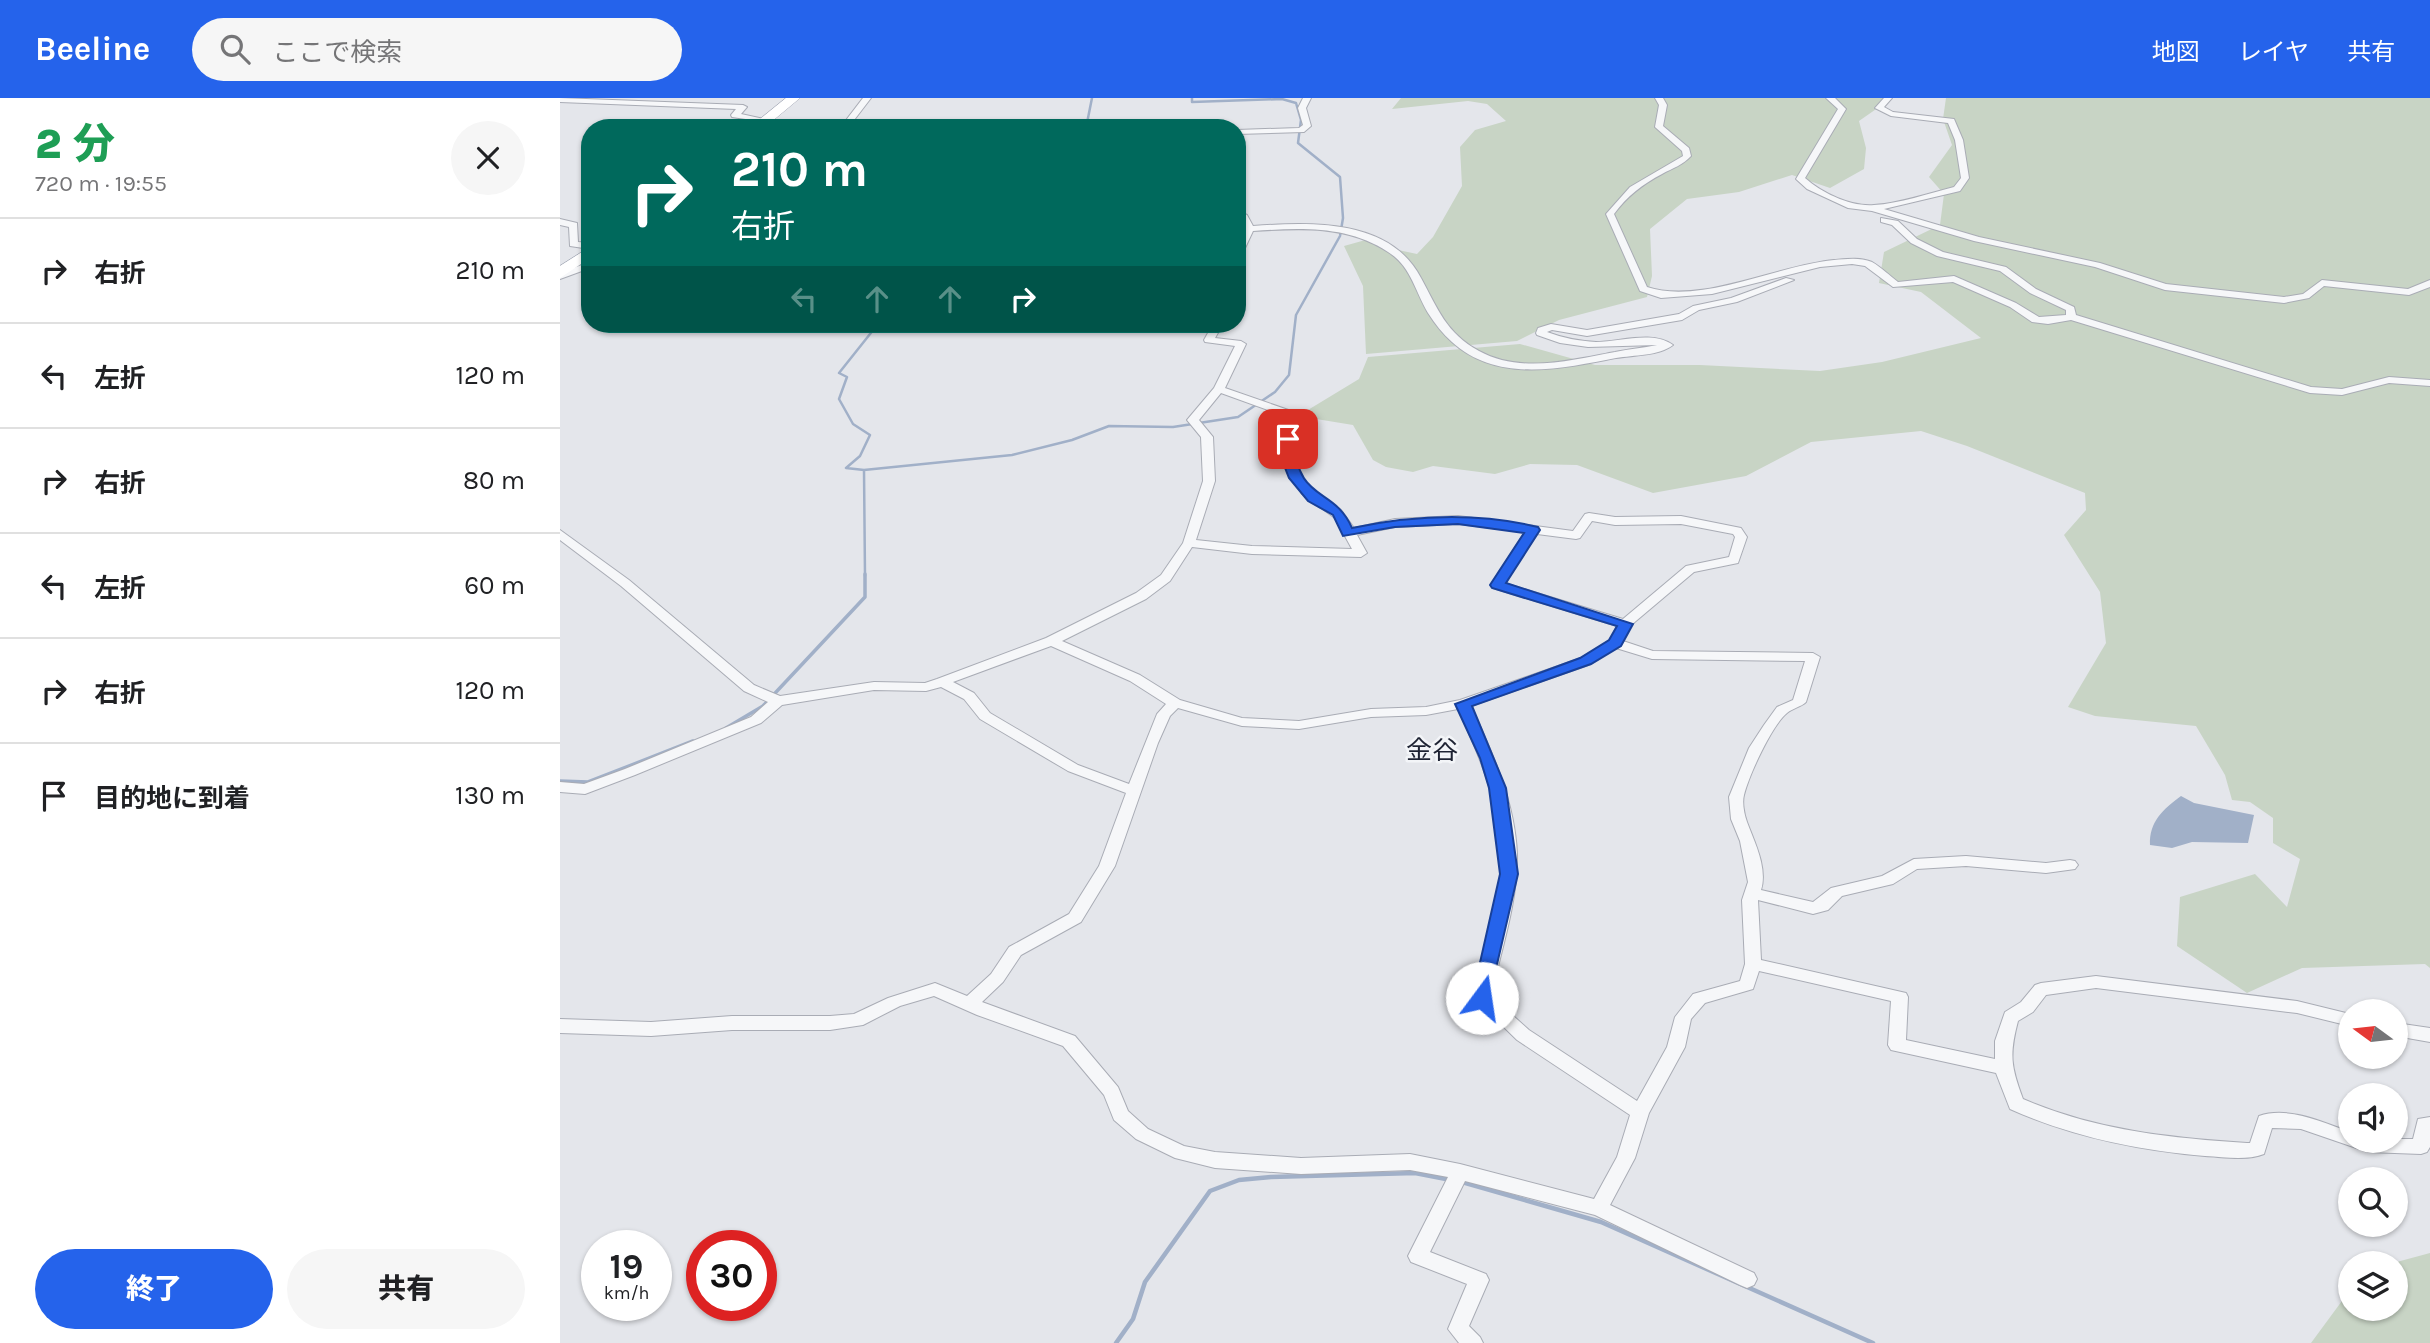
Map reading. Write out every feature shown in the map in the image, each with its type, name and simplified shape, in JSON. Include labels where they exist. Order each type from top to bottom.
[{"type":"main road","points":[[767,119],[794,98]]},
{"type":"main road","points":[[560,275],[581,258]]},
{"type":"street","points":[[851,119],[866,98]]},
{"type":"street","points":[[1246,132],[1301,131],[1307,126],[1302,108],[1307,98]]},
{"type":"street","points":[[1658,98],[1663,105],[1659,127],[1686,150],[1687,156],[1639,182],[1618,201],[1610,214],[1643,289],[1661,295],[1712,291],[1820,264],[1862,262],[1903,286],[1943,278],[1954,279],[2013,305],[2036,320],[2071,317],[2309,390],[2342,392],[2389,380],[2430,383]]},
{"type":"street","points":[[1830,98],[1842,109],[1800,179],[1852,206],[1873,208],[1977,239],[2097,265],[2165,287],[2284,300],[2306,296],[2322,283],[2409,292],[2430,283]]},
{"type":"street","points":[[1873,208],[1958,189],[1965,178],[1959,140],[1951,121],[1891,114],[1879,108],[1888,98]]},
{"type":"street","points":[[560,100],[743,107],[736,115],[747,119]]},
{"type":"street","points":[[1852,206],[1852,212],[1895,223],[1914,241],[1940,254],[2003,269],[2033,291],[2071,309],[2071,317]]},
{"type":"street","points":[[1246,221],[1250,229]]},
{"type":"street","points":[[560,222],[574,225],[573,244],[581,245]]},
{"type":"street","points":[[1250,229],[1335,226],[1376,241],[1394,251],[1416,273],[1429,307],[1453,338],[1488,359],[1516,367],[1564,366],[1668,345],[1656,341],[1585,344],[1559,341],[1541,333],[1551,327],[1587,333],[1609,331],[1682,317],[1696,308],[1734,300],[1779,285],[1820,264]]},
{"type":"street","points":[[1246,237],[1250,229]]},
{"type":"street","points":[[560,275],[581,268]]},
{"type":"street","points":[[560,787],[585,789],[630,772],[756,720],[778,701],[874,685],[926,687],[942,682],[1051,640],[1141,596],[1166,578],[1189,543],[1209,481],[1207,437],[1193,420],[1219,389],[1241,344],[1209,340],[1213,333]]},
{"type":"street","points":[[1189,543],[1252,550],[1361,554],[1339,513],[1313,499],[1296,478],[1288,460],[1288,439],[1293,415],[1219,389]]},
{"type":"street","points":[[1051,640],[1135,678],[1175,703],[1242,722],[1269,726],[1298,725],[1371,713],[1426,711],[1463,704],[1565,670],[1615,643],[1625,624],[1690,569],[1734,560],[1741,537],[1737,531],[1681,520],[1615,521],[1589,517],[1576,535],[1458,520],[1395,523],[1348,533]]},
{"type":"street","points":[[1533,530],[1497,585],[1625,624]]},
{"type":"street","points":[[560,534],[625,583],[749,688],[778,701]]},
{"type":"street","points":[[1599,1208],[1626,1158],[1640,1112],[1676,1047],[1683,1017],[1699,998],[1747,985],[1753,964],[1752,893],[1756,882],[1748,841],[1738,819],[1736,797],[1756,748],[1769,728],[1782,710],[1799,702],[1813,657],[1651,655],[1615,643]]},
{"type":"street","points":[[942,682],[969,696],[985,716],[1073,768],[1132,790]]},
{"type":"street","points":[[970,1003],[997,978],[1015,951],[1075,918],[1113,854],[1132,790],[1164,715],[1175,703]]},
{"type":"street","points":[[1463,704],[1488,758],[1497,788],[1509,874],[1482,998],[1523,1035],[1640,1112]]},
{"type":"street","points":[[1752,893],[1814,908],[1822,906],[1837,892],[1887,880],[1900,869],[1914,864],[1966,861],[2046,868],[2070,865]]},
{"type":"street","points":[[1753,964],[1900,997],[1897,1045],[2003,1068]]},
{"type":"street","points":[[2338,1017],[2297,1007],[2081,982],[2041,989],[2027,1007],[2011,1017],[2004,1041],[2003,1068],[2016,1104],[2067,1127],[2134,1142],[2247,1151],[2258,1149],[2265,1121],[2301,1122],[2338,1135]]},
{"type":"street","points":[[560,1026],[651,1030],[732,1023],[830,1023],[857,1020],[894,1002],[935,989],[1069,1041],[1112,1091],[1121,1115],[1142,1134],[1181,1153],[1215,1160],[1301,1166],[1410,1162],[1460,1172],[1599,1208],[1746,1279]]},
{"type":"street","points":[[2408,1032],[2430,1035]]},
{"type":"street","points":[[2408,1147],[2421,1147],[2424,1124],[2430,1124]]},
{"type":"street","points":[[1460,1172],[1418,1256],[1479,1280],[1458,1329],[1473,1343]]},
{"type":"green space","points":[[1401,98],[1892,98],[1859,121],[1866,148],[1864,169],[1830,188],[1792,175],[1739,192],[1687,199],[1650,229],[1652,276],[1647,297],[1559,320],[1517,341],[1366,354],[1363,286],[1344,246],[1369,239],[1384,247],[1417,254],[1433,237],[1462,186],[1460,147],[1475,130],[1506,121],[1487,104],[1468,101],[1392,109]]},
{"type":"green space","points":[[1946,98],[2430,98],[2430,968],[2425,964],[2302,968],[2247,993],[2177,946],[2180,897],[2255,874],[2287,907],[2300,859],[2273,843],[2273,818],[2250,802],[2232,800],[2225,775],[2196,726],[2095,716],[2068,707],[2106,643],[2100,592],[2064,535],[2086,510],[2085,493],[1967,446],[1921,431],[1811,442],[1746,476],[1653,493],[1577,465],[1530,464],[1495,474],[1433,466],[1413,472],[1386,467],[1373,460],[1353,425],[1298,416],[1359,379],[1368,357],[1520,344],[1595,365],[1700,365],[1820,371],[1882,362],[1981,338],[1921,292],[1879,283],[1884,252],[1940,225],[1944,194],[1929,177],[1952,145],[1943,119]]},
{"type":"green space","points":[[2430,1253],[2430,1343],[2311,1343],[2338,1306],[2338,1321],[2408,1321],[2408,1259]]},
{"type":"water","points":[[2181,796],[2194,803],[2254,815],[2248,843],[2192,842],[2172,848],[2150,845],[2152,829],[2158,817]]},
{"type":"waterway","points":[[1088,119],[1092,98]]},
{"type":"waterway","points":[[864,470],[1012,455],[1072,440],[1109,426],[1173,427],[1238,417],[1275,392],[1289,375],[1296,315],[1340,236],[1343,218],[1340,177],[1298,143],[1301,120],[1296,103],[1282,99],[1192,102],[1192,98]]},
{"type":"waterway","points":[[864,470],[846,468],[860,456],[870,435],[853,424],[839,399],[847,377],[839,373],[871,333]]},
{"type":"waterway","points":[[864,470],[865,576]]},
{"type":"waterway","points":[[726,728],[763,706],[865,597],[865,576]]},
{"type":"waterway","points":[[560,781],[588,782],[693,741]]},
{"type":"waterway","points":[[1116,1343],[1133,1319],[1145,1282],[1210,1191],[1239,1180],[1271,1177],[1415,1173],[1451,1180]]},
{"type":"waterway","points":[[1462,1182],[1601,1222],[1873,1343]]},
{"type":"district","name":"金谷","points":[[1432,750]]},
{"type":"route","points":[[1288,439],[1288,460],[1296,478],[1313,499],[1339,513],[1348,533],[1395,523],[1458,520],[1533,530],[1497,585],[1625,624],[1615,643],[1586,661],[1463,704],[1488,758],[1497,788],[1509,874],[1482,998]]}]
